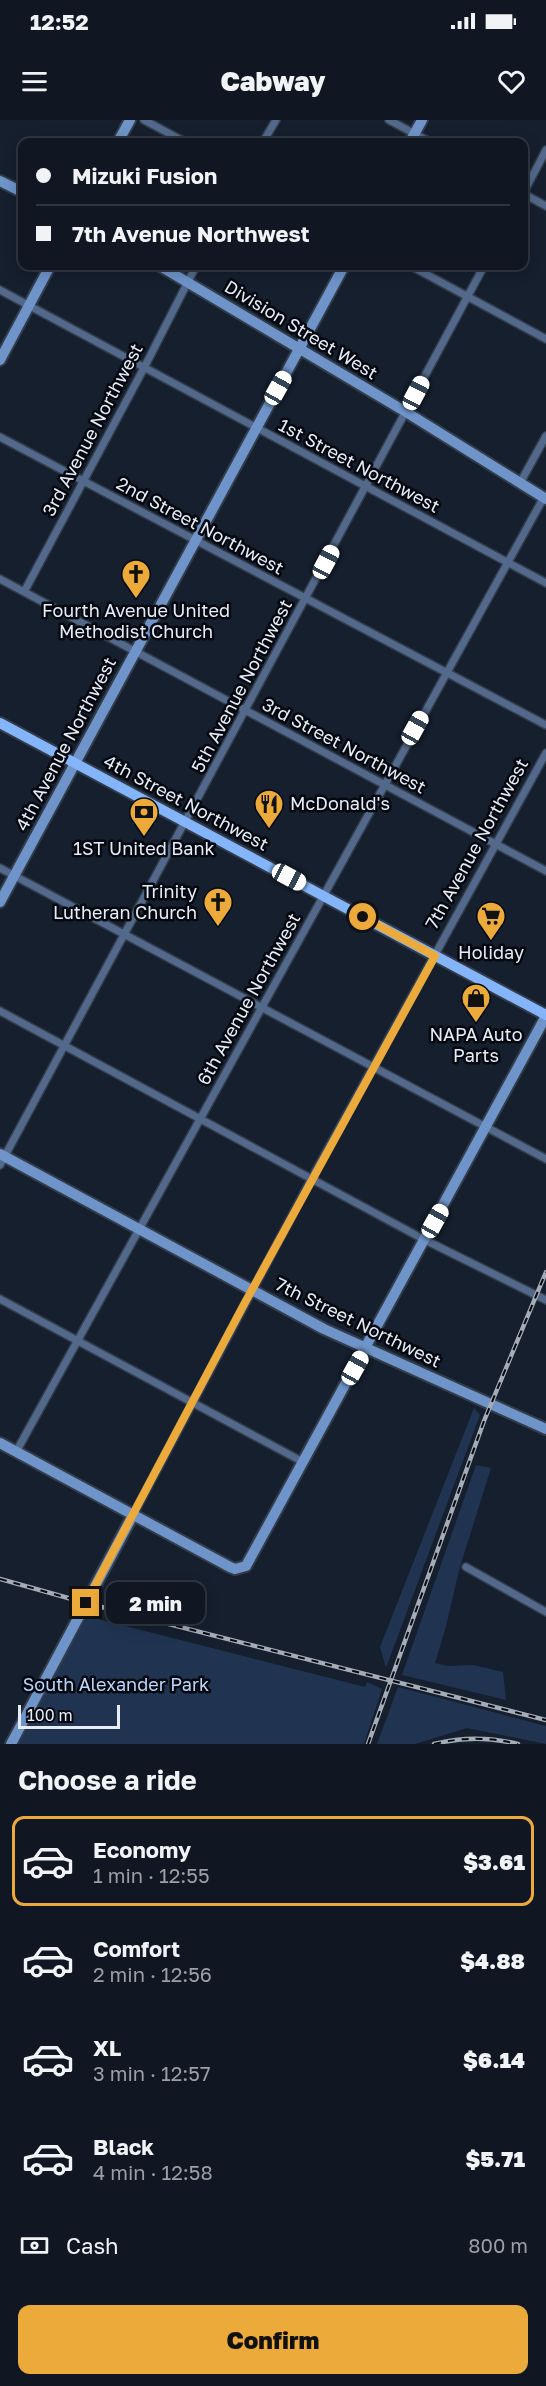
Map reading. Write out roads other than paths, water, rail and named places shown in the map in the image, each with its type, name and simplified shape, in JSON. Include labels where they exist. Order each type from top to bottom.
[{"type":"main road","name":"4th Street Northwest","points":[[0,723],[546,1015]]},
{"type":"street","points":[[120,138],[130,120]]},
{"type":"street","points":[[144,120],[178,138]]},
{"type":"street","points":[[265,138],[276,120]]},
{"type":"street","points":[[389,120],[412,138],[422,120]]},
{"type":"street","points":[[528,185],[546,150]]},
{"type":"street","points":[[0,181],[18,190]]},
{"type":"street","points":[[528,195],[546,206]]},
{"type":"street","points":[[0,360],[48,270]]},
{"type":"street","name":"Division Street West","points":[[167,270],[545,498]]},
{"type":"street","name":"3rd Avenue Northwest","points":[[24,592],[194,270]]},
{"type":"street","name":"4th Avenue Northwest","points":[[0,902],[342,270]]},
{"type":"street","points":[[418,270],[546,339]]},
{"type":"street","name":"5th Avenue Northwest","points":[[1,1159],[65,1046],[482,270]]},
{"type":"street","name":"1st Street Northwest","points":[[0,290],[546,583]]},
{"type":"street","points":[[520,483],[546,436]]},
{"type":"street","name":"2nd Street Northwest","points":[[0,437],[546,725]]},
{"type":"street","name":"6th Avenue Northwest","points":[[16,1452],[446,671],[545,498]]},
{"type":"street","name":"3rd Street Northwest","points":[[0,579],[546,871]]},
{"type":"street","name":"7th Avenue Northwest","points":[[11,1744],[192,1401],[546,753]]},
{"type":"street","points":[[0,868],[546,1159]]},
{"type":"street","points":[[0,1011],[425,1240],[546,1300]]},
{"type":"street","points":[[0,1443],[230,1567],[242,1569],[246,1566],[546,1015]]},
{"type":"street","name":"7th Street Northwest","points":[[1,1159],[140,1229],[365,1349],[546,1429]]},
{"type":"street","points":[[0,1299],[303,1462]]},
{"type":"street","points":[[466,1567],[546,1612]]},
{"type":"railway","points":[[368,1744],[484,1421],[546,1272]]},
{"type":"railway","points":[[0,1579],[546,1720]]},
{"type":"railway","points":[[434,1744],[476,1739],[518,1744]]},
{"type":"place","name":"Fourth Avenue United Methodist Church","points":[[136,600]]},
{"type":"place","name":"McDonald's","points":[[269,830]]},
{"type":"place","name":"1ST United Bank","points":[[144,838]]},
{"type":"place","name":"Trinity Lutheran Church","points":[[218,928]]},
{"type":"place","name":"Holiday","points":[[491,942]]},
{"type":"place","name":"NAPA Auto Parts","points":[[476,1024]]},
{"type":"park label","name":"South Alexander Park","points":[[116,1685]]}]
